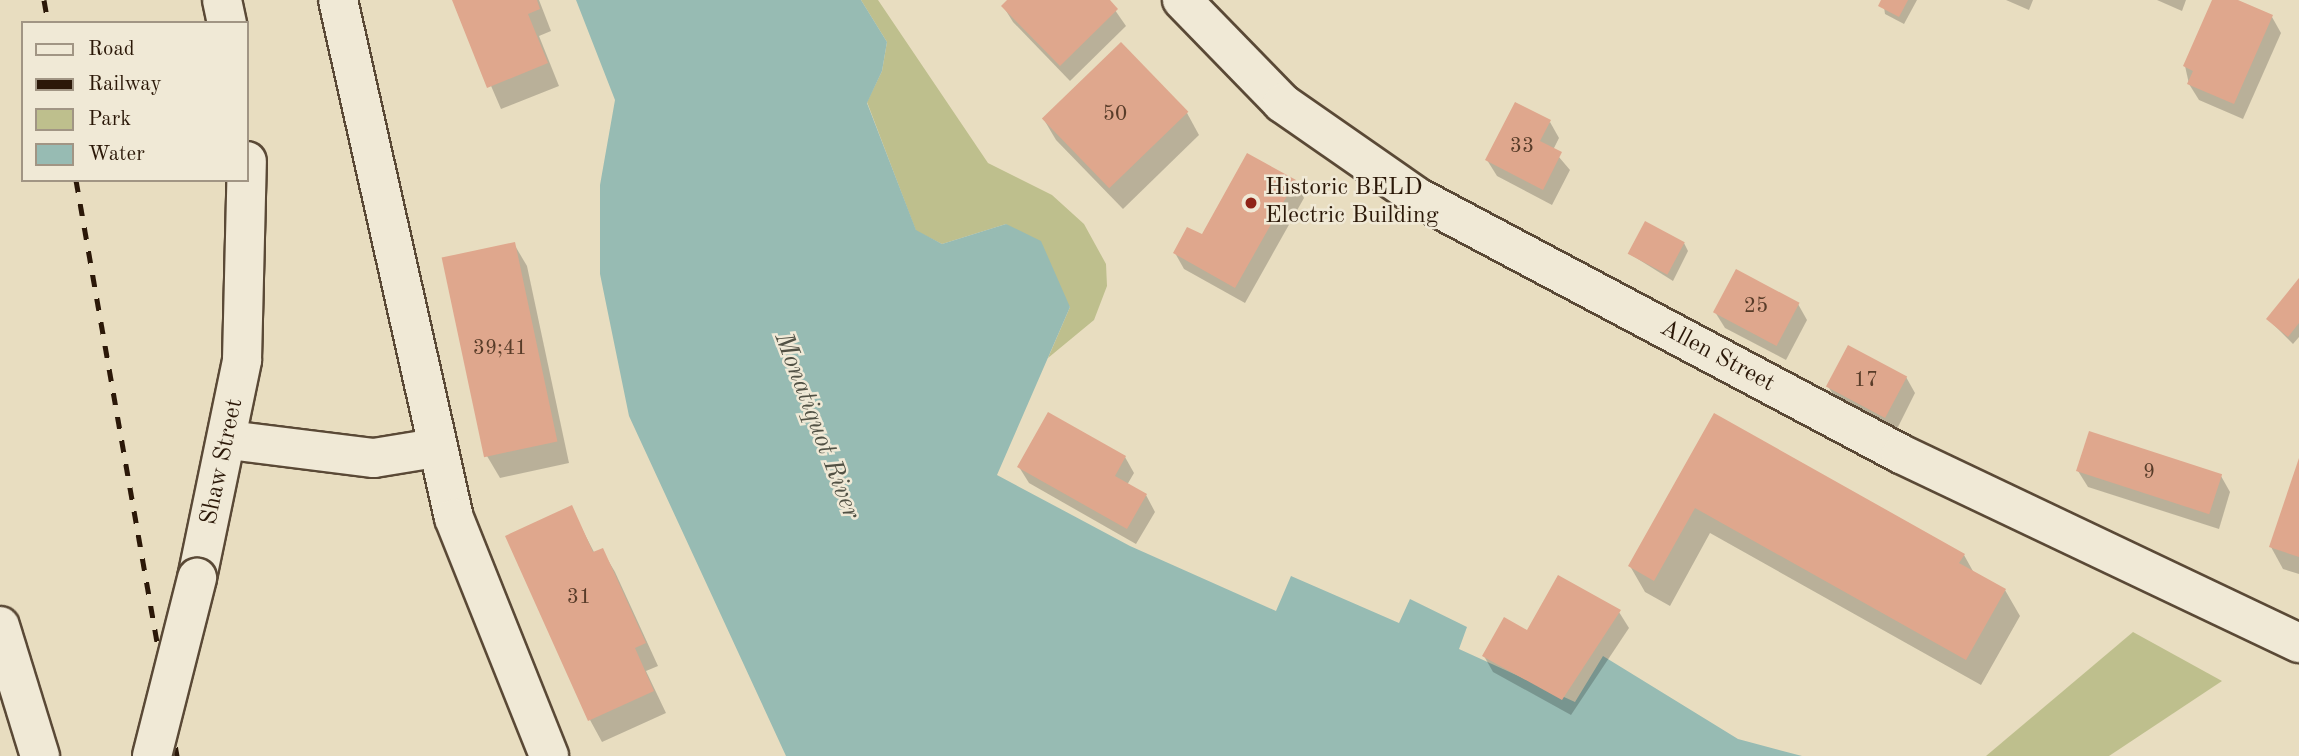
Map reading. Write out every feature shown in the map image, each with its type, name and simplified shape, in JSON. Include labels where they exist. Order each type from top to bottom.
[{"type":"street","points":[[222,0],[227,21]]},
{"type":"street","points":[[338,0],[435,448],[463,543],[549,756]]},
{"type":"street","name":"Allen Street","points":[[1182,0],[1282,103],[1417,197],[1901,454],[2299,643]]},
{"type":"street","name":"Shaw Street","points":[[152,756],[229,440],[246,315],[247,182]]},
{"type":"street","points":[[229,440],[374,458],[435,448]]},
{"type":"street","points":[[0,626],[40,756]]},
{"type":"green space","points":[[861,0],[878,0],[988,163],[1052,195],[1084,224],[1106,264],[1107,286],[1094,320],[1048,358],[1070,307],[1006,224],[942,244],[916,231],[867,102],[882,71],[887,42]]},
{"type":"green space","points":[[2133,632],[2222,681],[2109,756],[1986,756]]},
{"type":"water","name":"Monatiquot River","points":[[576,0],[861,0],[887,42],[882,71],[867,103],[916,230],[942,244],[1006,224],[1041,241],[1070,307],[997,475],[1130,546],[1276,611],[1291,576],[1399,623],[1410,599],[1467,627],[1459,649],[1575,702],[1603,656],[1738,739],[1802,756],[786,756],[629,416],[600,274],[600,185],[615,100]]},
{"type":"building","points":[[452,0],[537,0],[540,9],[528,14],[548,63],[487,88]]},
{"type":"building","points":[[1007,0],[1110,0],[1118,9],[1060,66],[1001,6]]},
{"type":"building","points":[[1881,0],[1908,0],[1899,17],[1878,6]]},
{"type":"building","points":[[2212,0],[2238,0],[2273,15],[2234,104],[2187,84],[2193,71],[2183,66]]},
{"type":"building","points":[[1121,42],[1188,112],[1109,188],[1042,118]]},
{"type":"building","points":[[1515,102],[1551,120],[1540,141],[1562,152],[1543,190],[1485,160]]},
{"type":"building","name":"Historic BELD Electric Building","points":[[1247,153],[1296,180],[1235,288],[1173,253],[1187,227],[1202,234]]},
{"type":"building","points":[[1645,221],[1685,242],[1667,275],[1628,254]]},
{"type":"building","points":[[515,242],[557,442],[484,457],[442,258]]},
{"type":"building","points":[[1736,269],[1800,303],[1777,346],[1713,312]]},
{"type":"building","points":[[2299,278],[2299,323],[2288,337],[2266,319]]},
{"type":"building","points":[[1848,345],[1907,376],[1885,418],[1826,386]]},
{"type":"building","points":[[1048,412],[1126,456],[1115,476],[1147,494],[1127,529],[1017,467]]},
{"type":"building","points":[[1714,413],[1965,554],[1959,563],[2006,589],[1966,660],[1695,508],[1654,581],[1628,566]]},
{"type":"building","points":[[2089,431],[2222,474],[2209,514],[2076,471]]},
{"type":"building","points":[[2299,458],[2299,557],[2269,547]]},
{"type":"building","points":[[572,505],[593,552],[603,548],[646,643],[635,648],[654,691],[588,721],[505,536]]},
{"type":"building","points":[[1558,575],[1621,610],[1562,700],[1482,656],[1504,617],[1527,630]]},
{"type":"railway","points":[[44,0],[48,21]]},
{"type":"railway","points":[[76,182],[177,756]]},
{"type":"place","name":"Historic BELD Electric Building","points":[[1251,203]]}]
